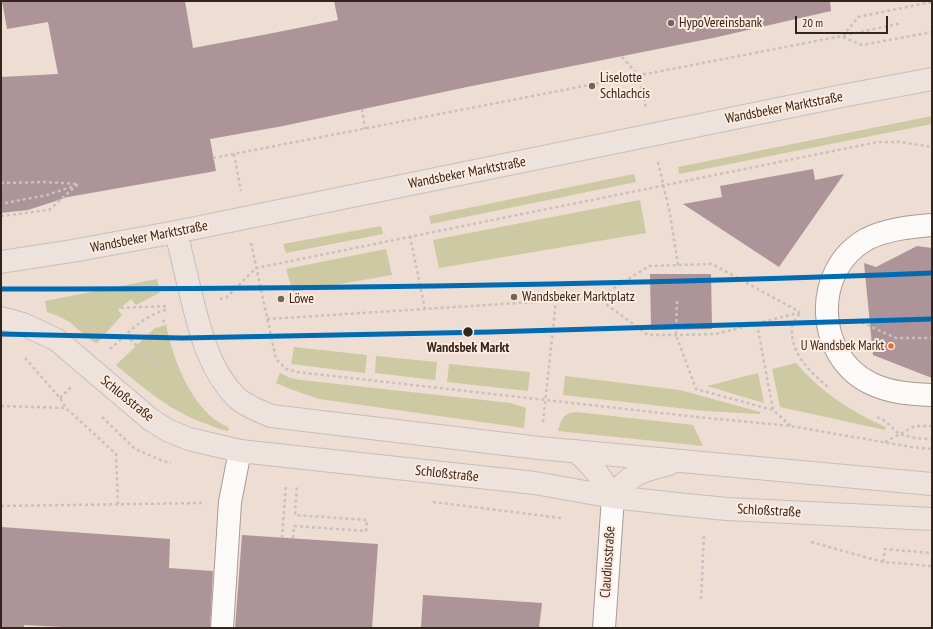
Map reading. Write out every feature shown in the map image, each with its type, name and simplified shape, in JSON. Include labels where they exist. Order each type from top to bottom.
[{"type":"main road","name":"Wandsbeker Marktstraße","points":[[1,262],[176,232],[840,96],[932,79]]},
{"type":"main road","points":[[176,232],[199,328],[211,361],[226,386],[237,398],[256,410],[271,416],[576,451],[932,484]]},
{"type":"main road","name":"Schloßstraße","points":[[1,318],[23,324],[57,340],[150,419],[167,430],[189,440],[240,451],[535,483],[613,497],[727,509],[932,519]]},
{"type":"main road","points":[[576,451],[586,459],[601,476],[613,497],[628,479],[638,473],[680,461]]},
{"type":"street","points":[[932,225],[897,229],[880,233],[857,246],[841,263],[833,276],[828,291],[826,313],[829,333],[833,344],[839,355],[858,375],[869,383],[896,393],[932,395]]},
{"type":"street","points":[[222,628],[230,502],[240,451]]},
{"type":"street","name":"Claudiusstraße","points":[[604,628],[613,497]]},
{"type":"path","points":[[842,36],[858,17],[932,2]]},
{"type":"path","points":[[213,158],[639,76],[902,23]]},
{"type":"path","points":[[842,36],[862,45],[932,32]]},
{"type":"path","points":[[622,57],[639,76],[644,98]]},
{"type":"path","points":[[362,109],[365,129]]},
{"type":"path","points":[[60,398],[89,367],[144,320],[160,312],[226,298],[256,268],[878,142],[899,142],[932,147]]},
{"type":"path","points":[[234,154],[237,171]]},
{"type":"path","points":[[660,171],[670,214],[678,265]]},
{"type":"path","points":[[1,183],[45,182],[78,184]]},
{"type":"path","points":[[6,203],[47,195],[78,184]]},
{"type":"path","points":[[1,216],[48,210],[78,184]]},
{"type":"path","points":[[410,236],[425,309]]},
{"type":"path","points":[[252,251],[276,359],[286,368],[296,372],[697,417],[791,426],[911,448],[932,449]]},
{"type":"path","points":[[267,320],[598,298],[649,266],[712,264],[800,312],[716,334],[648,335],[598,298]]},
{"type":"path","points":[[542,423],[546,399],[556,301]]},
{"type":"path","points":[[676,335],[677,301]]},
{"type":"path","points":[[121,308],[167,306]]},
{"type":"path","points":[[675,319],[676,335],[696,389],[773,410],[791,426]]},
{"type":"path","points":[[856,320],[896,338],[932,338]]},
{"type":"path","points":[[757,324],[773,410]]},
{"type":"path","points":[[126,335],[159,368]]},
{"type":"path","points":[[25,358],[60,398],[66,408],[116,454],[118,504]]},
{"type":"path","points":[[1,406],[66,408]]},
{"type":"path","points":[[884,443],[915,426],[932,426]]},
{"type":"path","points":[[915,438],[932,439]]},
{"type":"path","points":[[282,538],[286,483]]},
{"type":"path","points":[[293,538],[294,526],[366,531],[367,520],[295,515],[297,485]]},
{"type":"path","points":[[1,506],[230,502]]},
{"type":"path","points":[[530,514],[564,518]]},
{"type":"path","points":[[701,599],[705,532]]},
{"type":"path","points":[[810,542],[883,562],[932,566]]},
{"type":"path","points":[[883,562],[885,549],[932,553]]},
{"type":"shaded area","points":[[932,116],[932,124],[679,174],[678,167]]},
{"type":"shaded area","points":[[634,174],[636,182],[431,224],[429,216]]},
{"type":"shaded area","points":[[640,200],[646,233],[439,268],[433,240]]},
{"type":"shaded area","points":[[381,226],[383,234],[286,253],[283,244]]},
{"type":"shaded area","points":[[386,249],[392,275],[293,292],[286,269]]},
{"type":"shaded area","points":[[157,279],[160,291],[159,293],[136,305],[131,299],[118,310],[122,315],[97,343],[88,338],[71,323],[47,312],[45,301]]},
{"type":"shaded area","points":[[166,325],[179,369],[186,384],[205,410],[216,420],[228,427],[228,431],[194,419],[170,406],[148,391],[116,365],[155,328]]},
{"type":"shaded area","points":[[294,347],[367,355],[365,373],[291,364]]},
{"type":"shaded area","points":[[376,356],[437,362],[435,380],[375,373]]},
{"type":"shaded area","points":[[796,363],[826,392],[861,415],[886,427],[885,430],[780,407],[772,369]]},
{"type":"shaded area","points":[[449,364],[530,372],[528,391],[447,382]]},
{"type":"shaded area","points":[[280,373],[290,378],[301,380],[511,403],[526,408],[524,428],[319,399],[276,383]]},
{"type":"shaded area","points":[[758,373],[764,403],[707,386]]},
{"type":"shaded area","points":[[565,376],[680,390],[760,412],[760,414],[705,411],[563,395]]},
{"type":"shaded area","points":[[576,412],[693,425],[703,446],[558,431],[563,418],[568,414]]},
{"type":"building","points":[[2,1],[185,1],[193,48],[338,20],[334,1],[830,1],[831,11],[713,38],[467,87],[283,126],[210,139],[216,171],[68,197],[28,210],[1,213],[1,77],[58,74],[48,22],[7,29]]},
{"type":"building","points":[[813,169],[815,180],[844,174],[779,267],[683,204],[722,197],[720,186]]},
{"type":"building","points":[[917,246],[932,248],[932,378],[873,355],[864,263],[876,267]]},
{"type":"building","points":[[650,274],[711,274],[712,329],[651,330]]},
{"type":"building","points":[[1,527],[170,539],[169,568],[213,571],[210,628],[83,628],[24,625],[24,628],[1,628]]},
{"type":"building","points":[[242,535],[378,544],[372,628],[235,628]]},
{"type":"building","points":[[423,595],[542,603],[539,628],[421,628]]},
{"type":"transit line","points":[[1,289],[466,286],[699,281],[932,273]]},
{"type":"transit line","points":[[1,334],[182,338],[490,332],[932,319]]},
{"type":"place","name":"HypoVereinsbank","points":[[671,23]]},
{"type":"place","name":"Liselotte Schlachcis","points":[[592,86]]},
{"type":"place","name":"Wandsbeker Marktplatz","points":[[514,297]]},
{"type":"place","name":"Löwe","points":[[281,299]]},
{"type":"place","name":"Wandsbek Markt","points":[[468,332]]},
{"type":"place","name":"U Wandsbek Markt","points":[[891,346]]}]
